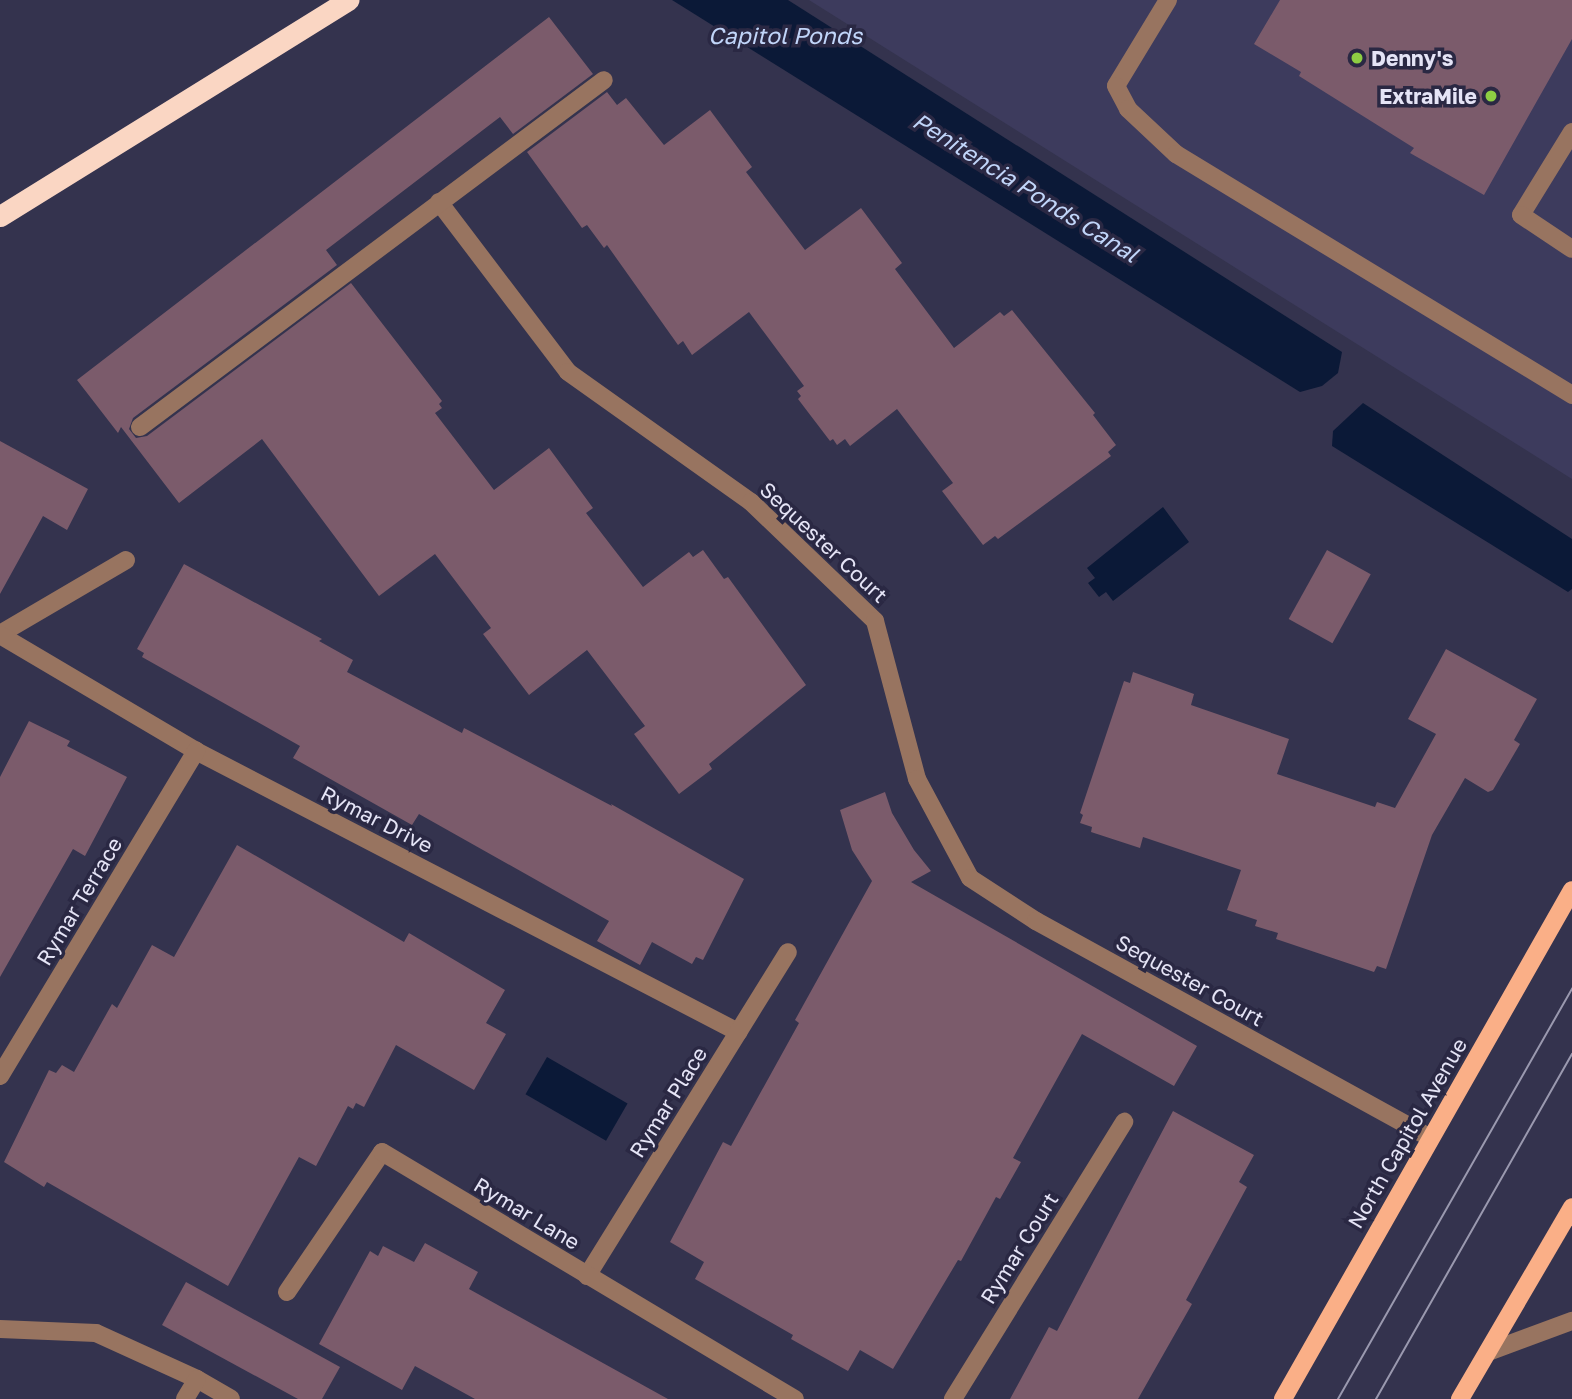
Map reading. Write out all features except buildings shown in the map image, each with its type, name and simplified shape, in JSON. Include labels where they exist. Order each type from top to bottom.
[{"type":"highway","points":[[0,216],[349,0]]},
{"type":"main road","name":"North Capitol Avenue","points":[[1283,1399],[1572,890]]},
{"type":"main road","points":[[1460,1399],[1572,1207]]},
{"type":"street","points":[[1168,0],[1116,86],[1128,109],[1177,154],[1572,395]]},
{"type":"street","points":[[140,427],[604,80]]},
{"type":"street","points":[[1572,132],[1521,215],[1572,248]]},
{"type":"street","name":"Sequester Court","points":[[439,202],[568,372],[751,502],[875,621],[917,779],[970,878],[1036,921],[1430,1138]]},
{"type":"street","points":[[0,635],[126,560]]},
{"type":"street","name":"Rymar Drive","points":[[0,635],[197,751],[738,1032]]},
{"type":"street","name":"Rymar Terrace","points":[[0,1076],[197,751]]},
{"type":"street","name":"Rymar Place","points":[[587,1276],[788,952]]},
{"type":"street","name":"Rymar Court","points":[[953,1399],[1124,1122]]},
{"type":"street","name":"Rymar Lane","points":[[287,1292],[382,1152],[795,1399]]},
{"type":"street","points":[[1488,1352],[1572,1321]]},
{"type":"street","points":[[0,1329],[96,1333],[197,1379],[231,1399]]},
{"type":"street","points":[[185,1399],[197,1379]]},
{"type":"shaded area","points":[[809,0],[1572,0],[1572,479]]},
{"type":"water","name":"Capitol Ponds","points":[[672,0],[788,0],[1342,352],[1338,373],[1322,386],[1300,392]]},
{"type":"water","points":[[1363,403],[1572,539],[1572,589],[1568,592],[1332,446],[1333,431]]},
{"type":"water","points":[[1163,507],[1189,542],[1113,601],[1106,592],[1099,597],[1088,583],[1095,578],[1087,568]]},
{"type":"water","points":[[547,1057],[628,1104],[606,1141],[526,1094]]},
{"type":"tram line","points":[[1338,1399],[1572,988]]},
{"type":"tram line","points":[[1376,1399],[1572,1054]]},
{"type":"place","name":"Denny's","points":[[1357,58]]},
{"type":"place","name":"ExtraMile","points":[[1491,96]]},
{"type":"water label","name":"Penitencia Ponds Canal","points":[[1026,187]]}]
